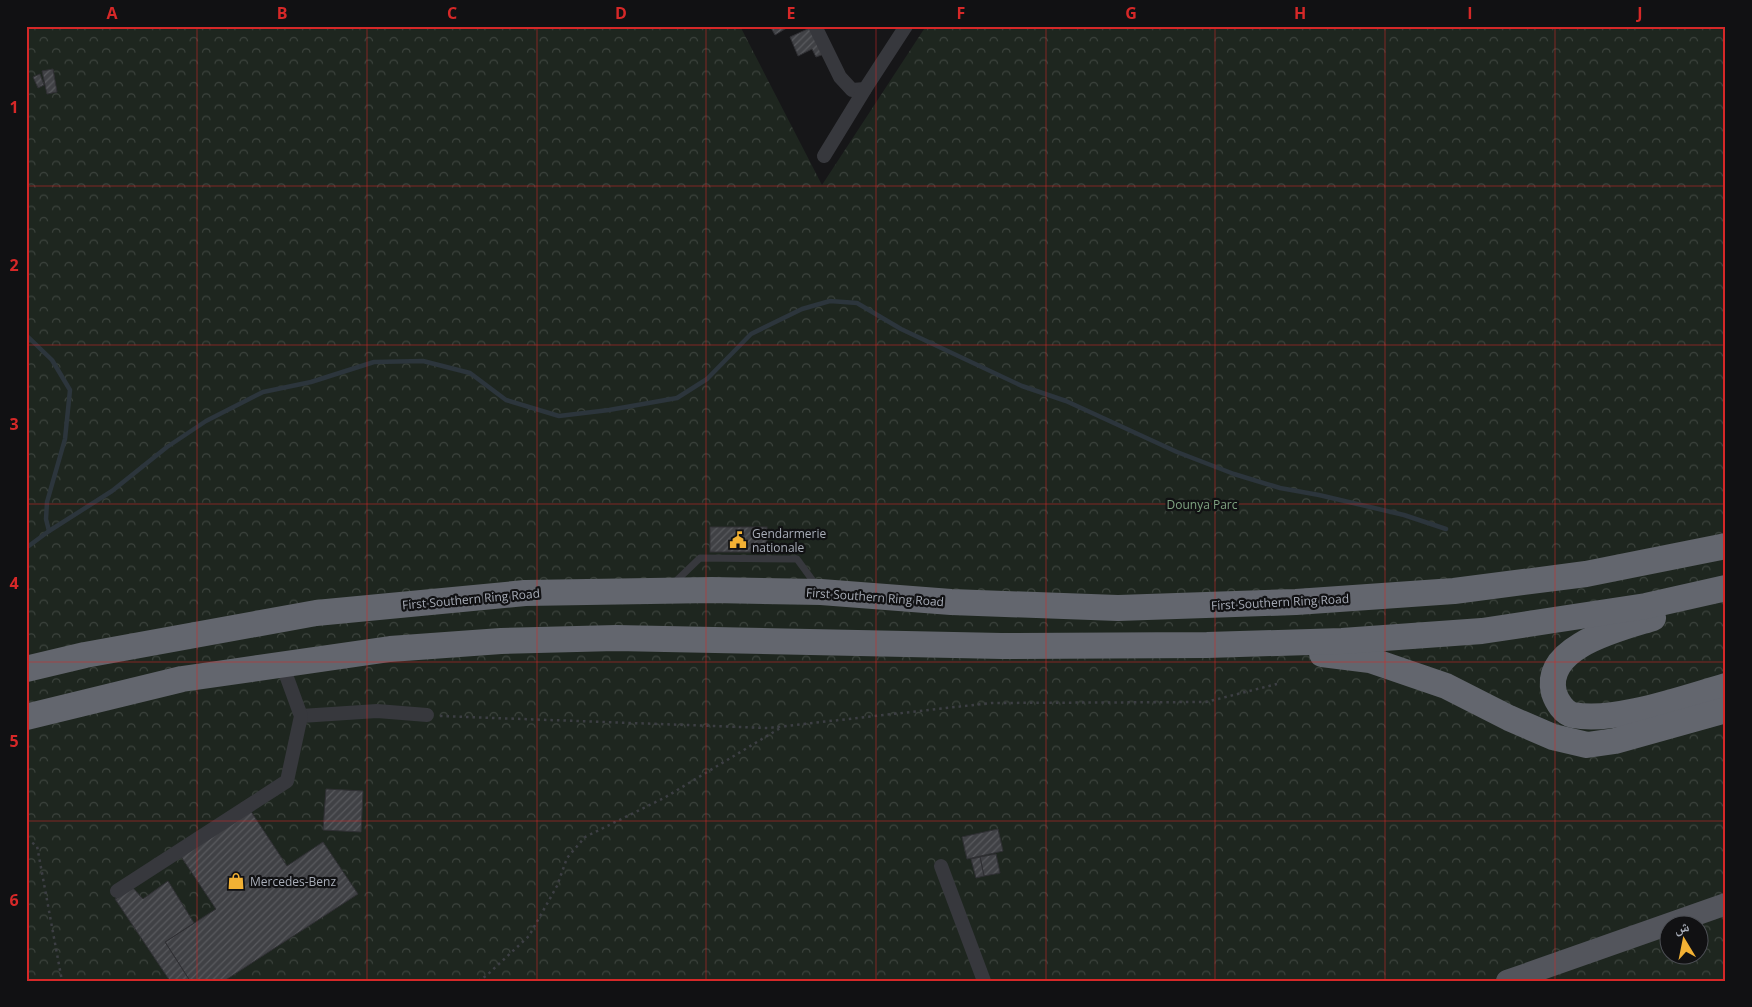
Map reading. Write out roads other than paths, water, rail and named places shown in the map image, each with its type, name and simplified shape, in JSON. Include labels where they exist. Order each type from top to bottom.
[{"type":"highway","name":"First Southern Ring Road","points":[[26,670],[85,655],[316,613],[525,593],[667,590],[821,592],[951,602],[1118,608],[1296,602],[1454,592],[1586,574],[1726,546]]},
{"type":"highway","points":[[26,716],[182,679],[390,649],[501,641],[616,638],[1002,646],[1207,645],[1342,641],[1482,631],[1646,606],[1726,588]]},
{"type":"highway","points":[[1726,594],[1596,637],[1572,650],[1558,665],[1552,684],[1556,702],[1571,714],[1597,718],[1650,707],[1726,686]]},
{"type":"highway","points":[[1207,645],[1330,654],[1370,660],[1446,686],[1509,718],[1553,737],[1587,745],[1615,741],[1726,710]]},
{"type":"main road","points":[[1506,981],[1726,904]]},
{"type":"street","points":[[815,26],[840,77],[852,90],[864,89]]},
{"type":"street","points":[[824,156],[864,89],[906,26]]},
{"type":"street","points":[[117,891],[287,781],[301,716],[282,664]]},
{"type":"street","points":[[301,716],[377,711],[427,715]]},
{"type":"street","points":[[941,866],[984,981]]},
{"type":"waterway","points":[[26,548],[112,491],[167,447],[206,421],[263,392],[311,382],[374,362],[423,361],[470,373],[506,400],[559,416],[609,410],[677,398],[707,379],[751,334],[802,309],[830,301],[857,303],[901,329],[1022,386],[1066,401],[1177,452],[1234,474],[1280,488],[1404,515],[1446,529]]},
{"type":"waterway","points":[[26,335],[52,360],[70,390],[65,439],[47,502],[46,519],[49,531]]},
{"type":"place","name":"Gendarmerie nationale","points":[[738,540]]},
{"type":"place","name":"Mercedes-Benz","points":[[236,881]]},
{"type":"park label","name":"Dounya Parc","points":[[1202,504]]}]
